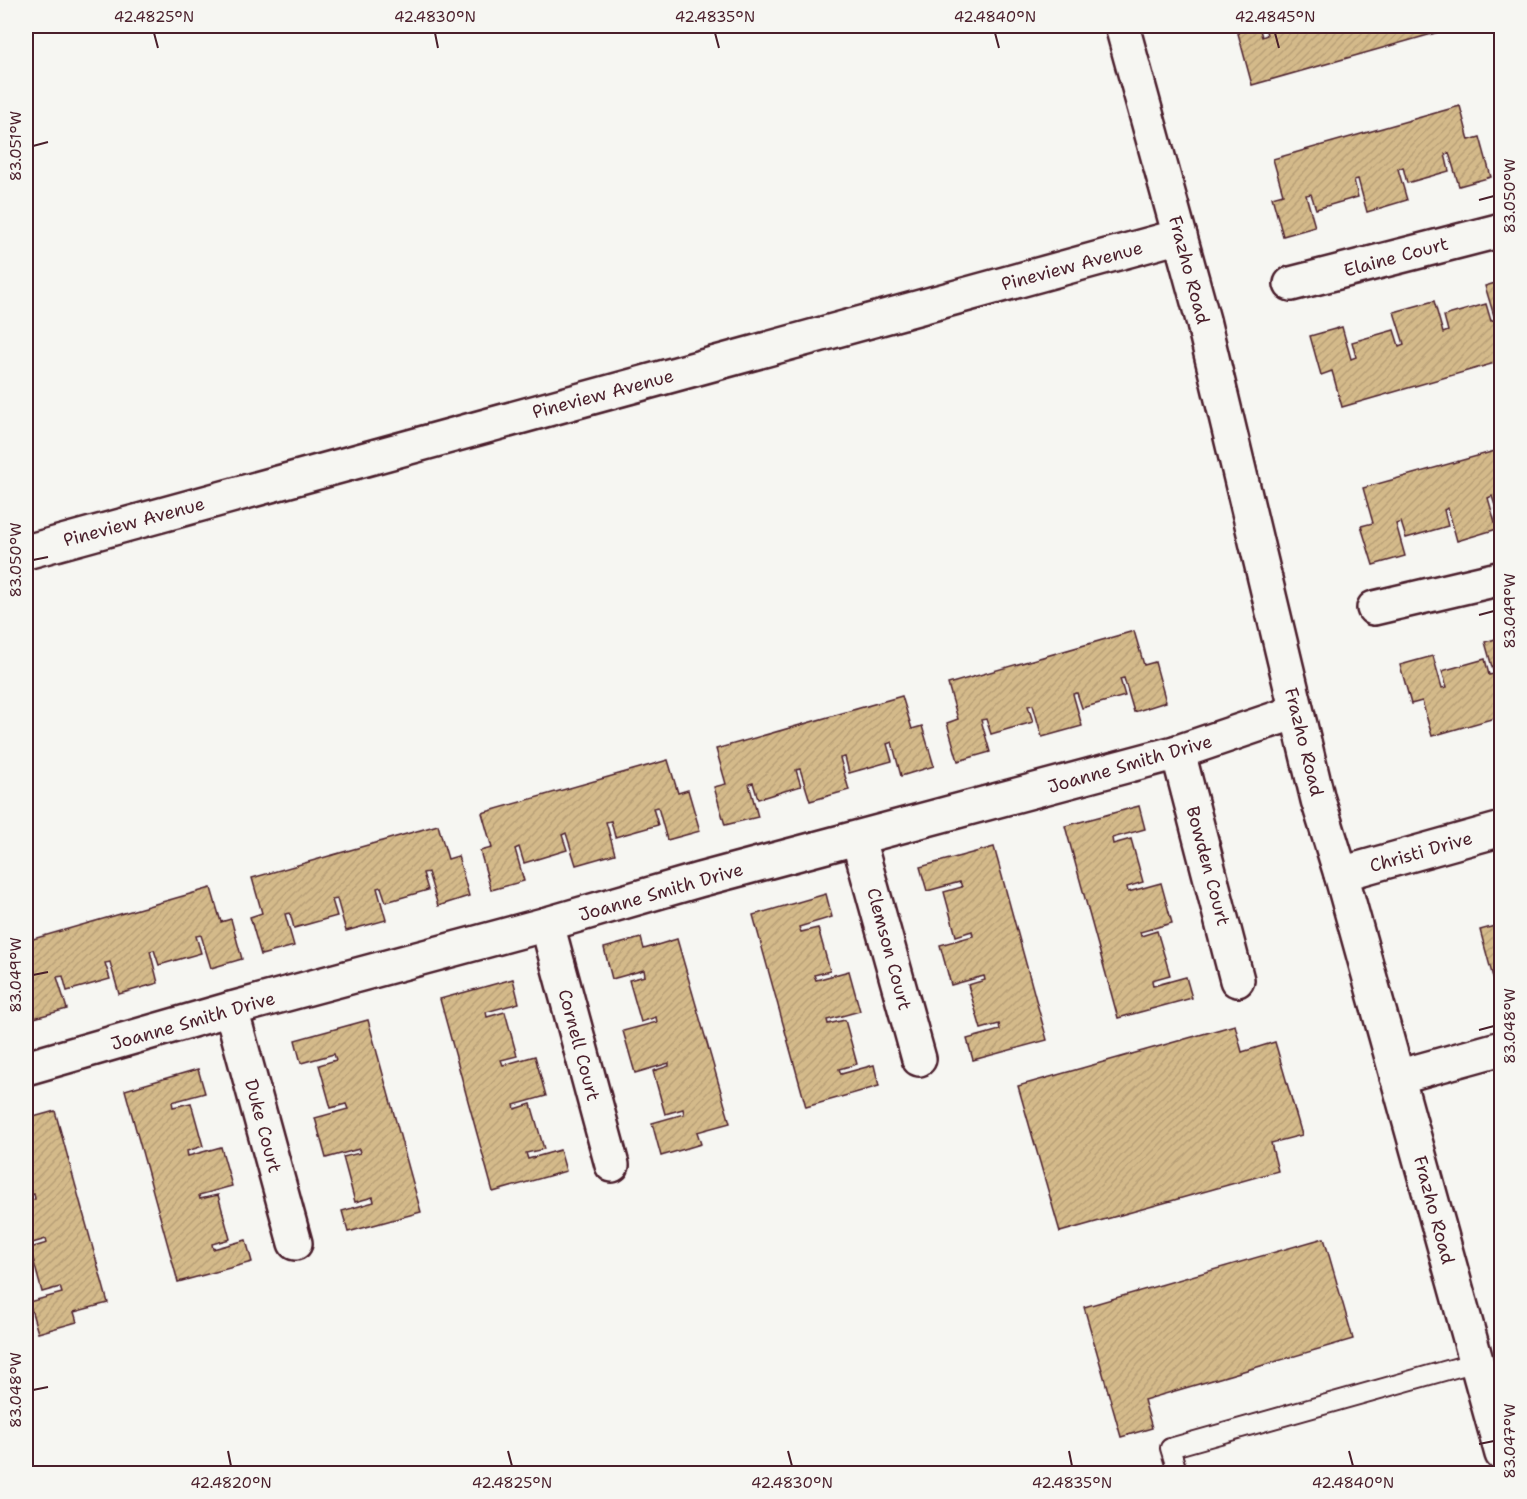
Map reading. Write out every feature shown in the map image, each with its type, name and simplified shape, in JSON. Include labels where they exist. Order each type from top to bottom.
[{"type":"street","name":"Frazho Road","points":[[1122,26],[1203,320],[1318,800],[1341,874],[1502,1454]]},
{"type":"street","name":"Elaine Court","points":[[1291,285],[1502,230]]},
{"type":"street","name":"Pineview Avenue","points":[[26,552],[1180,236]]},
{"type":"street","points":[[1374,608],[1502,578]]},
{"type":"street","name":"Joanne Smith Drive","points":[[26,1068],[699,880],[1178,752],[1296,712]]},
{"type":"street","name":"Bowden Court","points":[[1178,752],[1238,980]]},
{"type":"street","name":"Christi Drive","points":[[1341,874],[1502,829]]},
{"type":"street","name":"Clemson Court","points":[[858,839],[919,1059]]},
{"type":"street","name":"Cornell Court","points":[[547,924],[612,1165]]},
{"type":"street","name":"Duke Court","points":[[231,1009],[295,1243]]},
{"type":"street","points":[[1397,1077],[1502,1048]]},
{"type":"lane","points":[[1178,1473],[1170,1448],[1476,1362]]},
{"type":"building","points":[[1236,26],[1259,26],[1262,37],[1267,35],[1265,26],[1438,26],[1439,32],[1252,85]]},
{"type":"building","points":[[1460,106],[1469,140],[1480,137],[1491,177],[1459,186],[1449,153],[1445,154],[1449,171],[1407,183],[1403,167],[1398,169],[1407,200],[1367,212],[1358,179],[1354,180],[1358,197],[1316,209],[1311,194],[1306,195],[1315,227],[1283,236],[1272,197],[1283,194],[1273,159]]},
{"type":"building","points":[[1502,281],[1502,361],[1342,407],[1332,371],[1321,375],[1310,336],[1342,327],[1351,359],[1356,357],[1352,342],[1394,330],[1399,346],[1404,344],[1394,312],[1434,301],[1443,333],[1448,331],[1444,316],[1486,304],[1491,321],[1495,319],[1485,286]]},
{"type":"building","points":[[1502,449],[1502,511],[1497,512],[1492,496],[1488,498],[1497,529],[1457,541],[1448,508],[1444,510],[1448,526],[1406,538],[1401,522],[1396,524],[1405,556],[1373,565],[1361,526],[1373,523],[1363,488]]},
{"type":"building","points":[[1134,631],[1144,665],[1155,662],[1166,702],[1134,712],[1124,678],[1120,679],[1125,696],[1082,708],[1077,693],[1073,694],[1082,726],[1042,737],[1033,705],[1028,706],[1033,722],[991,734],[986,719],[981,720],[990,752],[958,761],[947,723],[958,719],[948,684]]},
{"type":"building","points":[[1502,637],[1502,716],[1432,736],[1422,701],[1411,704],[1400,665],[1433,656],[1442,688],[1447,687],[1442,671],[1485,659],[1489,675],[1494,674],[1485,642]]},
{"type":"building","points":[[902,696],[912,729],[922,726],[934,766],[901,776],[892,742],[887,744],[892,761],[849,773],[845,757],[840,758],[849,790],[810,801],[800,769],[796,770],[801,786],[758,799],[753,783],[749,784],[758,817],[725,825],[714,787],[726,784],[716,749]]},
{"type":"building","points":[[668,760],[678,793],[688,790],[700,831],[667,840],[658,807],[653,808],[658,825],[615,837],[611,821],[606,822],[615,854],[576,865],[566,833],[562,835],[567,850],[524,863],[519,847],[515,849],[524,881],[491,890],[480,851],[492,848],[482,813]]},
{"type":"building","points":[[1139,806],[1145,829],[1112,838],[1113,844],[1131,839],[1143,882],[1127,887],[1128,892],[1161,883],[1172,923],[1140,932],[1141,936],[1157,931],[1170,975],[1152,980],[1153,986],[1186,977],[1192,998],[1118,1018],[1065,826]]},
{"type":"building","points":[[438,825],[448,859],[458,856],[469,896],[438,906],[428,872],[423,873],[428,890],[386,902],[381,887],[377,888],[386,920],[346,931],[337,899],[332,900],[337,916],[294,928],[290,913],[285,914],[294,946],[261,955],[250,917],[262,913],[252,878]]},
{"type":"building","points":[[994,847],[1047,1040],[973,1060],[967,1039],[1000,1030],[999,1024],[981,1029],[968,985],[985,980],[984,976],[951,985],[940,945],[973,936],[972,931],[956,936],[944,892],[962,887],[960,882],[927,891],[920,867]]},
{"type":"building","points":[[211,888],[221,922],[231,919],[242,959],[211,968],[201,935],[196,936],[201,953],[159,965],[154,950],[150,951],[158,983],[119,994],[110,962],[105,963],[110,979],[67,991],[63,976],[57,977],[67,1009],[34,1018],[26,979],[35,976],[26,941]]},
{"type":"building","points":[[826,894],[832,917],[799,927],[801,932],[818,928],[830,971],[814,975],[816,980],[849,971],[860,1011],[827,1020],[828,1024],[845,1020],[857,1064],[839,1069],[841,1074],[874,1065],[879,1086],[806,1107],[753,915]]},
{"type":"building","points":[[1502,924],[1502,1002],[1500,1003],[1480,930]]},
{"type":"building","points":[[641,938],[644,949],[677,939],[730,1123],[697,1132],[701,1144],[661,1156],[652,1123],[684,1114],[683,1109],[665,1114],[653,1071],[669,1066],[669,1063],[635,1073],[623,1031],[657,1022],[656,1017],[641,1022],[629,980],[645,976],[644,970],[612,979],[604,948]]},
{"type":"building","points":[[513,979],[519,1003],[486,1012],[487,1017],[505,1012],[517,1056],[501,1060],[503,1065],[535,1056],[546,1096],[514,1105],[515,1109],[531,1104],[544,1149],[526,1153],[528,1159],[560,1150],[566,1171],[493,1192],[440,999]]},
{"type":"building","points":[[368,1020],[421,1212],[348,1232],[342,1211],[374,1202],[373,1197],[355,1202],[343,1157],[360,1153],[359,1149],[326,1158],[315,1118],[348,1109],[346,1104],[331,1108],[319,1065],[336,1060],[334,1054],[301,1063],[295,1040]]},
{"type":"building","points":[[1235,1025],[1242,1052],[1275,1042],[1302,1135],[1271,1143],[1278,1171],[1060,1232],[1018,1086]]},
{"type":"building","points":[[198,1069],[205,1093],[172,1102],[173,1107],[191,1103],[203,1146],[187,1151],[188,1156],[221,1147],[232,1186],[199,1195],[200,1199],[218,1195],[230,1239],[212,1244],[213,1249],[246,1240],[252,1262],[178,1282],[125,1090]]},
{"type":"building","points":[[55,1111],[108,1303],[74,1312],[77,1322],[38,1333],[29,1302],[62,1293],[60,1287],[42,1292],[30,1248],[47,1243],[46,1239],[26,1245],[26,1202],[35,1199],[34,1194],[26,1196],[26,1119]]},
{"type":"building","points":[[1324,1238],[1353,1339],[1144,1400],[1152,1428],[1121,1437],[1084,1307]]}]
